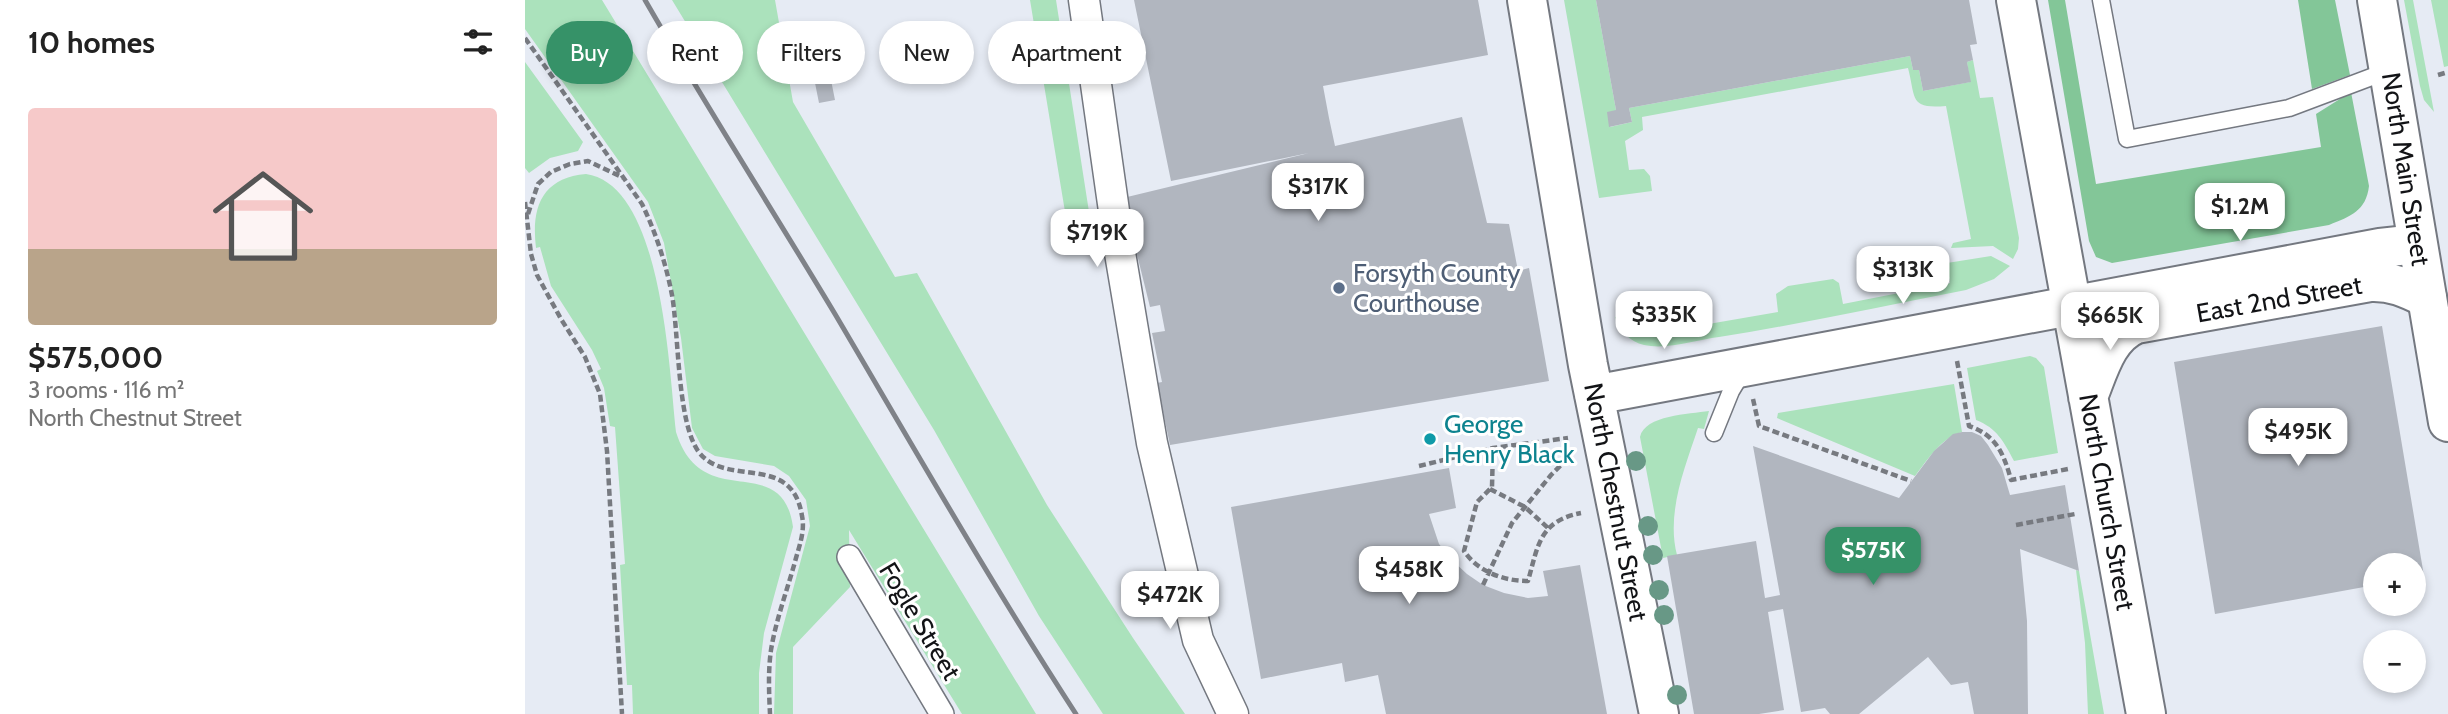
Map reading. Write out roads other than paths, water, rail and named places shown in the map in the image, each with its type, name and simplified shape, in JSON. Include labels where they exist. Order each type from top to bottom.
[{"type":"street","points":[[1084,0],[1120,253],[1152,443],[1198,640],[1233,714]]},
{"type":"street","name":"North Chestnut Street","points":[[1527,0],[1594,395],[1659,714]]},
{"type":"street","name":"North Church Street","points":[[2016,0],[2146,714]]},
{"type":"street","name":"North Main Street","points":[[2377,0],[2390,70],[2433,243],[2427,298],[2448,422]]},
{"type":"street","name":"East 2nd Street","points":[[1594,395],[1749,382],[2070,304],[2380,248],[2433,243]]},
{"type":"street","name":"East 2nd Street","points":[[2088,397],[2106,353],[2117,336],[2136,324],[2370,282],[2388,282],[2403,286],[2427,298]]},
{"type":"street","name":"Fogle Street","points":[[849,557],[942,714]]},
{"type":"lane","points":[[2101,0],[2127,139],[2290,108],[2390,70]]},
{"type":"lane","points":[[1714,433],[1731,391],[1749,382]]},
{"type":"railway","points":[[645,0],[983,565],[1076,714]]},
{"type":"place","name":"Forsyth County Courthouse","points":[[1339,288]]},
{"type":"place","name":"George Henry Black","points":[[1430,439]]}]
